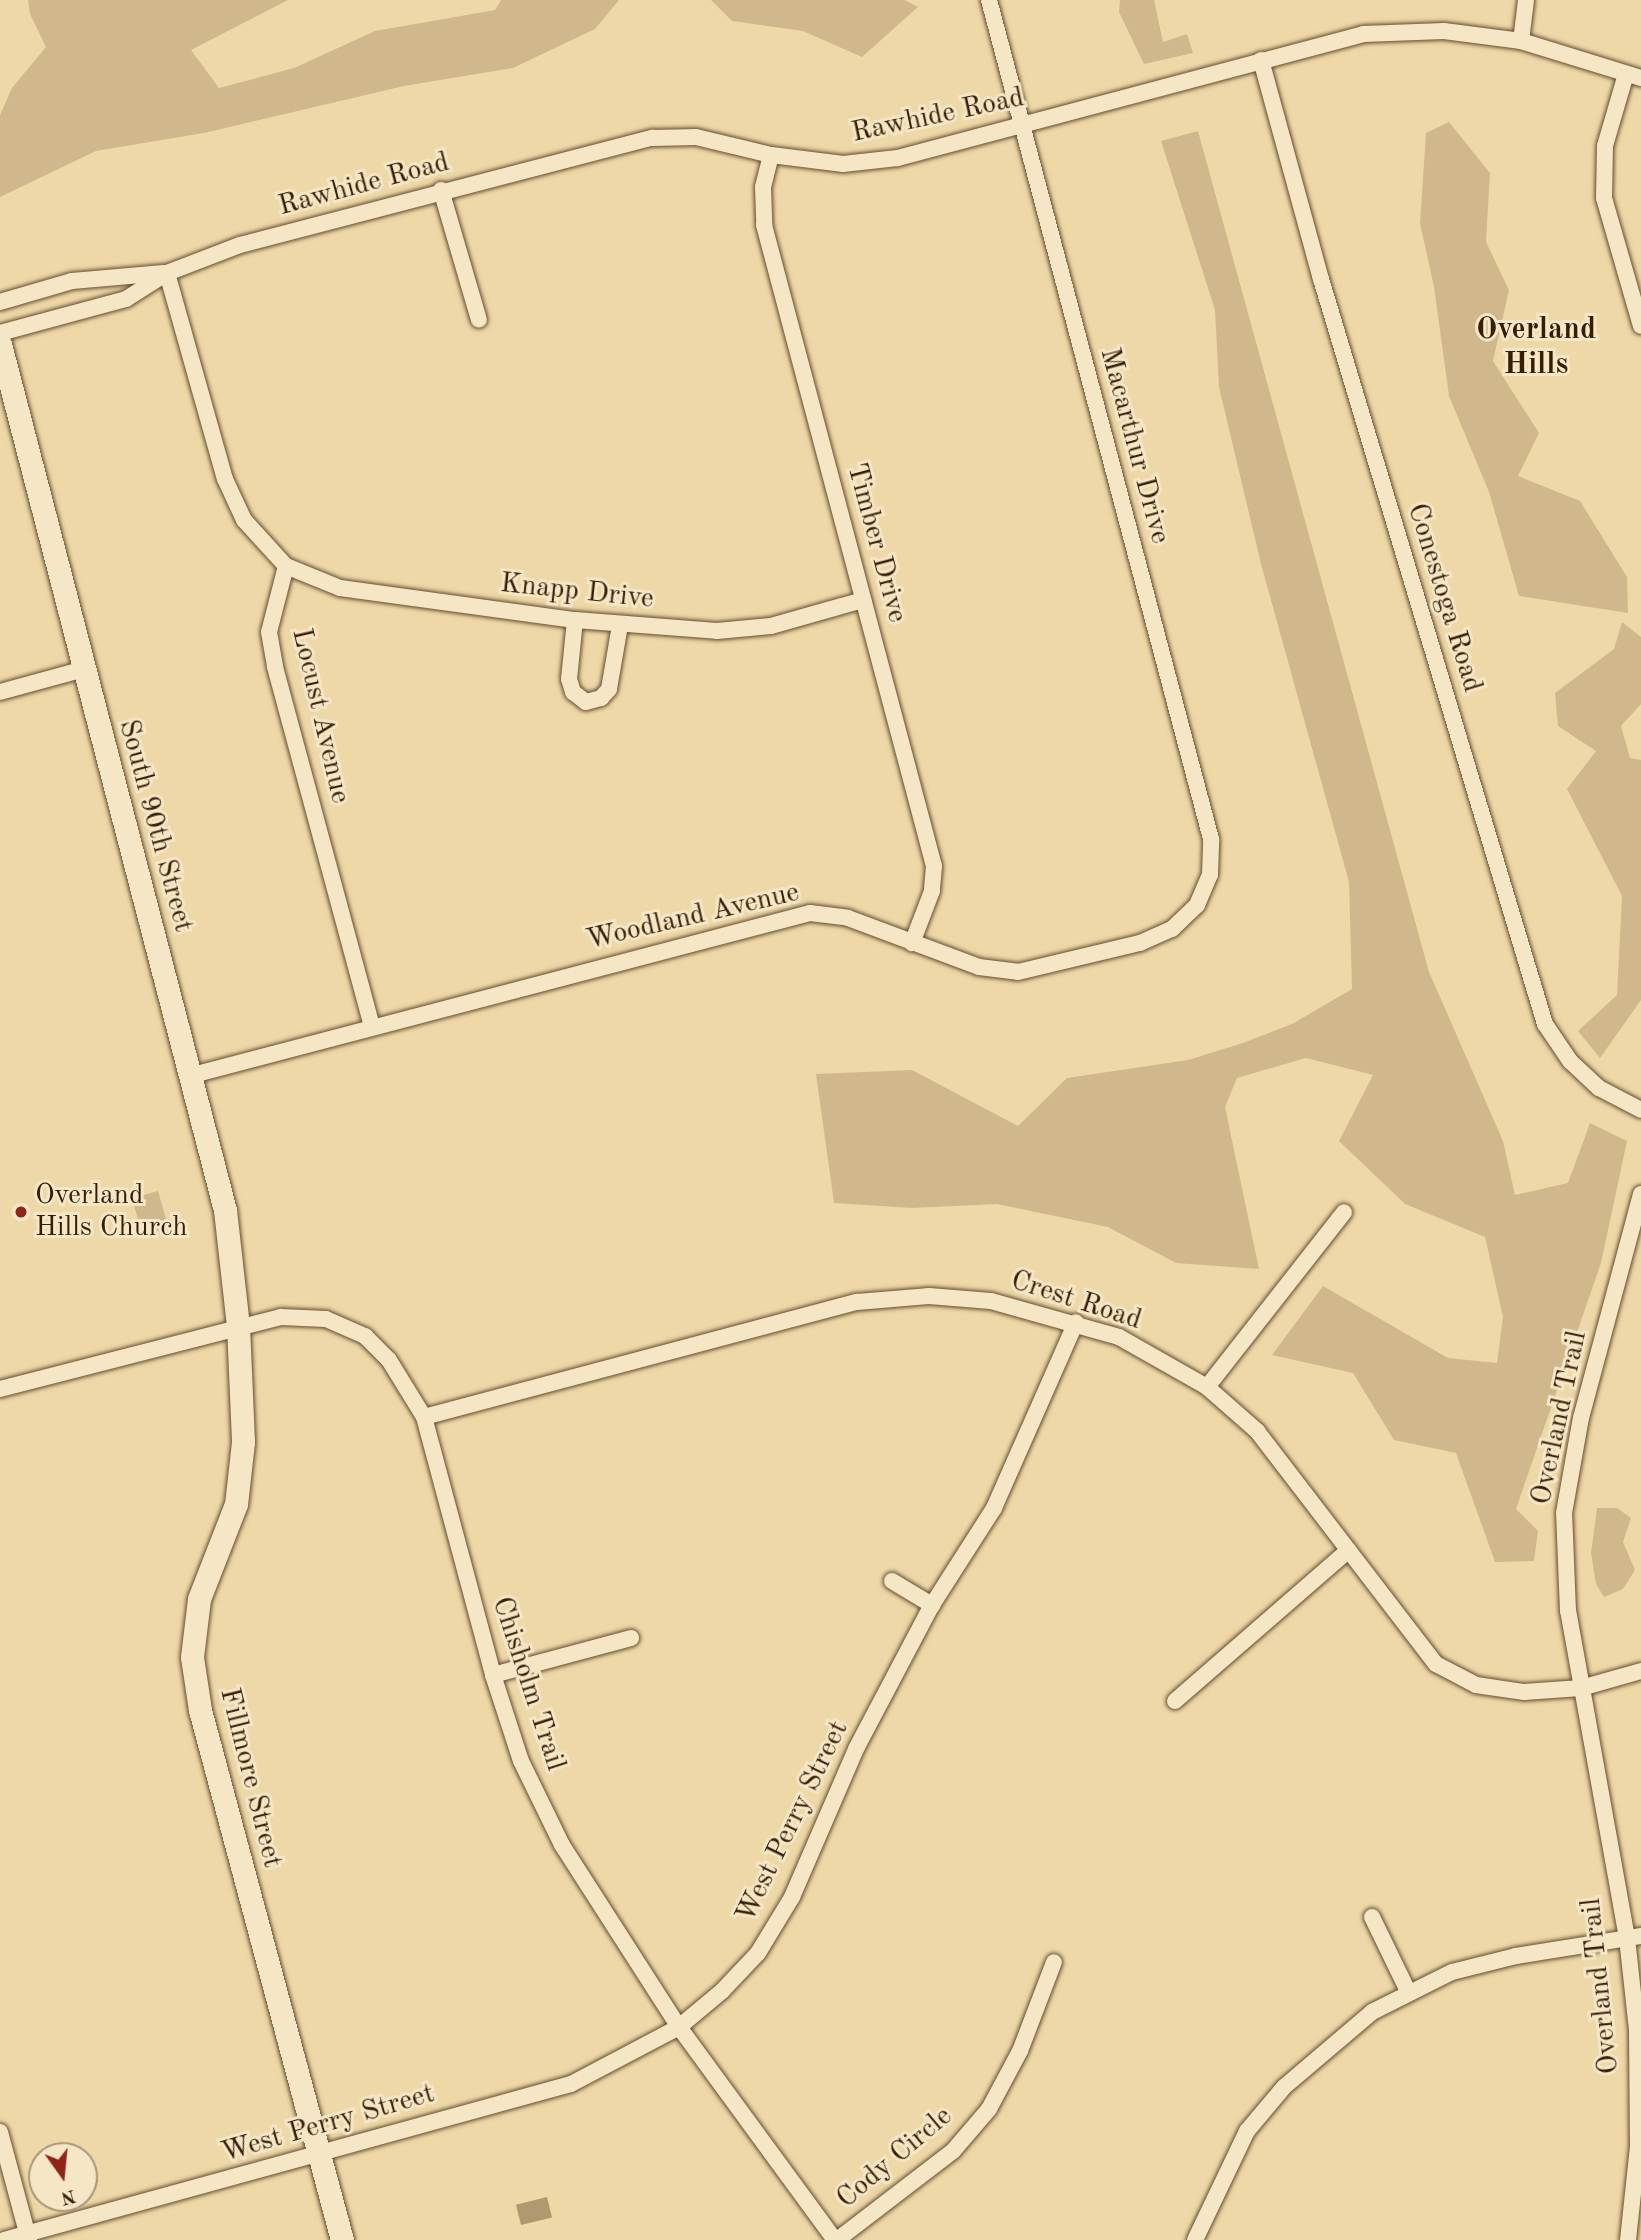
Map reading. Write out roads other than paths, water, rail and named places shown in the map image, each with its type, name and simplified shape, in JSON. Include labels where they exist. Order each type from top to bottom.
[{"type":"street","name":"Macarthur Drive","points":[[989,0],[1211,839],[1210,874],[1197,905]]},
{"type":"street","points":[[1521,41],[1526,0]]},
{"type":"street","name":"Rawhide Road","points":[[0,333],[126,299],[167,273],[240,245],[441,190],[652,138],[696,136],[771,155],[843,164],[898,158],[1363,34],[1444,31],[1521,41],[1634,76]]},
{"type":"street","name":"Conestoga Road","points":[[1261,60],[1325,292],[1545,1024],[1570,1061],[1599,1088],[1641,1110]]},
{"type":"street","points":[[1634,76],[1605,146],[1604,198],[1641,326]]},
{"type":"street","name":"Timber Drive","points":[[771,155],[763,187],[764,225],[934,866],[932,891],[912,943]]},
{"type":"street","points":[[441,190],[479,320]]},
{"type":"street","name":"Rawhide Road","points":[[0,302],[72,281],[167,273]]},
{"type":"street","points":[[167,273],[225,479],[244,520],[286,566]]},
{"type":"street","name":"South 90th Street","points":[[0,344],[225,1210],[238,1326]]},
{"type":"street","name":"Knapp Drive","points":[[286,566],[340,588],[575,620],[717,631],[758,627],[863,600]]},
{"type":"street","name":"Locust Avenue","points":[[286,566],[270,632],[275,667],[372,1026]]},
{"type":"street","points":[[575,620],[569,678],[573,692],[586,702],[601,698],[609,689],[620,625]]},
{"type":"street","points":[[0,692],[84,670]]},
{"type":"street","name":"Woodland Avenue","points":[[189,1076],[810,912],[848,918],[979,967],[1018,972],[1140,943],[1172,929],[1197,905]]},
{"type":"street","name":"Overland Trail","points":[[1628,2240],[1640,2146],[1634,1937],[1581,1688],[1569,1611],[1564,1513],[1581,1418],[1641,1194]]},
{"type":"street","points":[[1207,1387],[1344,1212]]},
{"type":"street","name":"Crest Road","points":[[424,1417],[857,1302],[929,1296],[991,1301],[1076,1322],[1119,1337],[1207,1387],[1257,1431],[1436,1664],[1476,1685],[1524,1692],[1581,1688],[1641,1671]]},
{"type":"street","name":"Chisholm Trail","points":[[0,1389],[281,1317],[326,1319],[365,1336],[389,1360],[424,1417],[493,1675],[521,1761],[562,1845],[679,2027],[836,2240]]},
{"type":"street","name":"West Perry Street","points":[[4,2240],[28,2237],[571,2084],[679,2027],[758,1954],[792,1897],[857,1747],[932,1605],[994,1508],[1076,1322]]},
{"type":"street","name":"Fillmore Street","points":[[238,1326],[243,1442],[236,1504],[199,1599],[192,1657],[200,1710],[342,2240]]},
{"type":"street","points":[[1175,1701],[1349,1550]]},
{"type":"street","points":[[892,1581],[932,1605]]},
{"type":"street","points":[[493,1675],[631,1638]]},
{"type":"street","points":[[1372,1917],[1408,1991]]},
{"type":"street","points":[[1195,2240],[1247,2131],[1284,2087],[1346,2031],[1408,1991],[1452,1972],[1516,1956],[1634,1937]]},
{"type":"street","name":"Cody Circle","points":[[836,2240],[953,2151],[989,2109],[1020,2050],[1054,1962]]},
{"type":"street","points":[[0,2132],[28,2237]]},
{"type":"place","name":"Overland Hills Church","points":[[21,1212]]},
{"type":"district","name":"Overland Hills","points":[[1536,347]]}]
